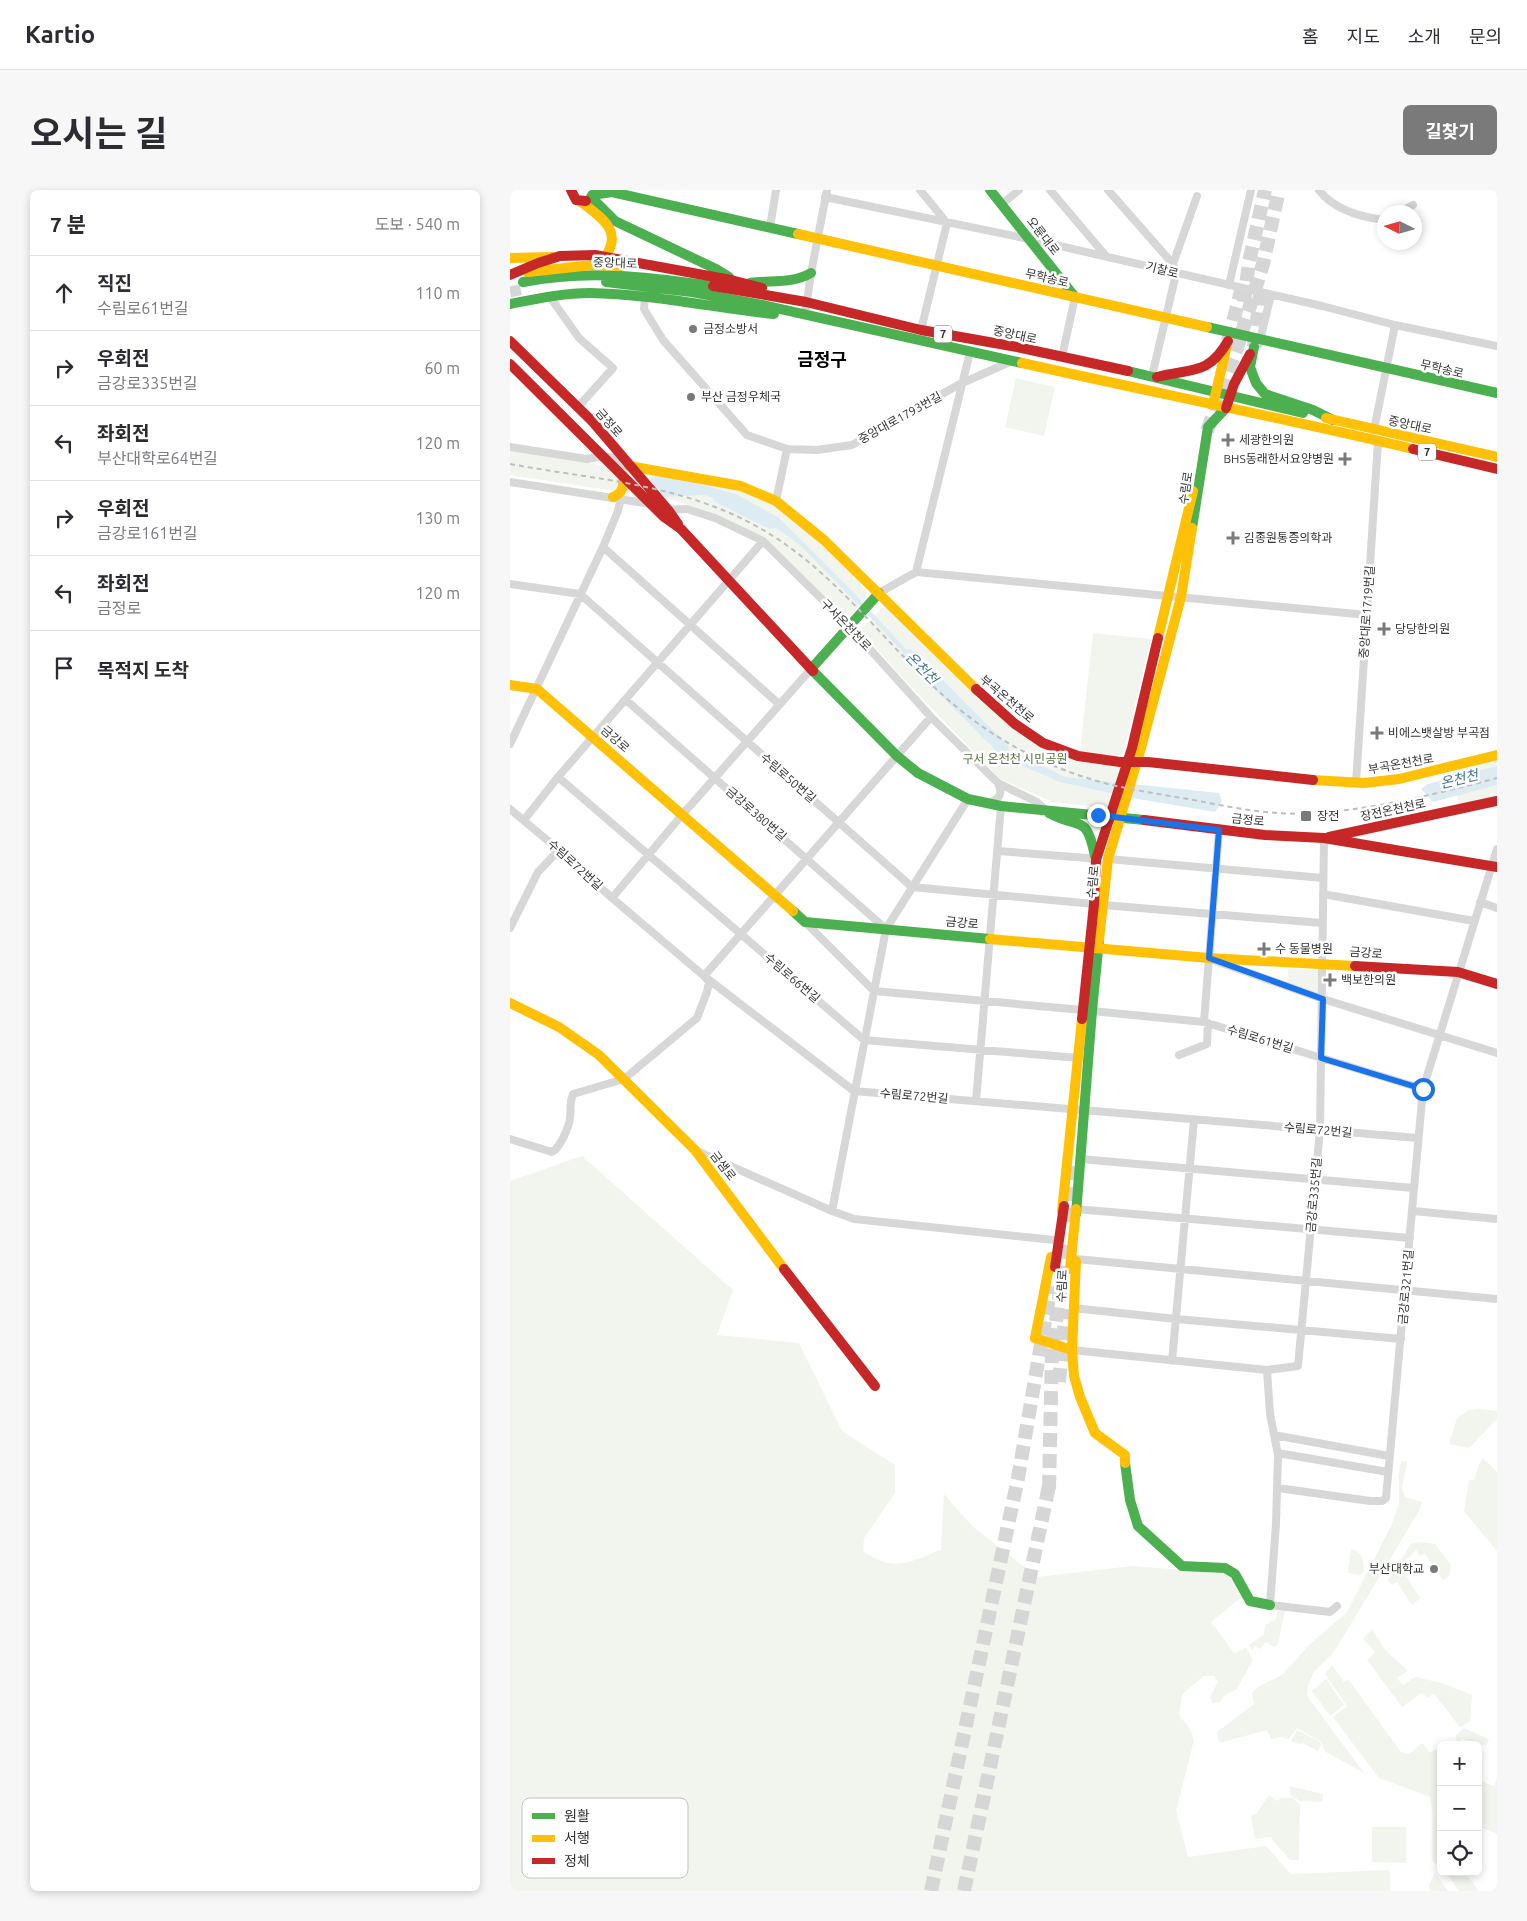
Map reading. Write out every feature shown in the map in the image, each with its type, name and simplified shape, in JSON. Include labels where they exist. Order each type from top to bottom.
[{"type":"main road","points":[[571,190],[573,197],[606,223],[611,231],[614,237],[613,245],[605,257]]},
{"type":"main road","name":"오륜대로","points":[[990,190],[1075,297]]},
{"type":"main road","name":"무학송로","points":[[580,201],[586,201],[592,194],[609,191],[1166,318],[1257,343],[1497,393]]},
{"type":"main road","points":[[592,194],[615,221],[716,269],[735,281]]},
{"type":"main road","points":[[510,258],[577,255],[657,264],[678,270],[748,283],[784,298]]},
{"type":"main road","points":[[510,275],[552,257]]},
{"type":"main road","points":[[510,275],[536,270],[592,265],[678,270]]},
{"type":"main road","points":[[748,283],[763,280],[794,281],[803,278],[810,272]]},
{"type":"main road","name":"중앙대로","points":[[1497,457],[1374,430],[1155,376],[921,330],[784,298],[641,276],[594,274],[544,278],[523,286],[595,281],[692,292],[1014,360],[1226,408],[1308,424],[1497,469]]},
{"type":"main road","points":[[511,303],[590,293],[773,314],[789,312]]},
{"type":"main road","name":"금정로","points":[[510,341],[592,421],[631,467],[651,501],[664,517],[681,529]]},
{"type":"main road","name":"수림로","points":[[1132,765],[1167,596],[1228,341],[1221,355],[1211,364],[1200,370],[1174,371],[1155,376]]},
{"type":"main road","points":[[1226,408],[1234,384],[1257,343]]},
{"type":"main road","points":[[1257,343],[1250,367],[1256,383],[1266,394],[1313,410],[1333,420]]},
{"type":"main road","name":"금정로","points":[[510,364],[623,476],[651,501],[669,511],[681,529],[729,581],[811,669],[897,756],[918,773],[968,799],[1002,806],[1116,817],[1219,830],[1324,838],[1494,867]]},
{"type":"main road","name":"수림로","points":[[1072,1350],[1035,1338],[1064,1206],[1079,1110],[1093,948],[1099,904],[1116,817],[1181,597],[1208,427],[1226,408]]},
{"type":"main road","name":"부곡온천천로","points":[[631,467],[741,486],[776,501],[824,540],[968,682],[1022,729],[1043,743],[1078,756],[1132,765],[1356,783],[1399,779],[1497,755]]},
{"type":"main road","points":[[617,498],[623,490],[623,476]]},
{"type":"main road","points":[[811,669],[879,593]]},
{"type":"main road","points":[[510,684],[537,689]]},
{"type":"main road","name":"금강로","points":[[537,689],[805,922],[1209,958],[1458,972],[1497,984]]},
{"type":"main road","name":"장전온천천로","points":[[1324,838],[1497,801]]},
{"type":"main road","points":[[1047,811],[1058,819],[1070,820],[1083,825],[1091,836],[1096,860]]},
{"type":"main road","name":"수림로","points":[[1099,904],[1096,860],[1100,843],[1116,817]]},
{"type":"main road","name":"금샘로","points":[[510,1003],[559,1027],[599,1055],[695,1150],[777,1260],[875,1386]]},
{"type":"main road","name":"수림로","points":[[1087,1010],[1078,1058],[1080,1159],[1076,1209],[1072,1350],[1074,1376],[1080,1398],[1095,1433],[1125,1455],[1134,1517],[1138,1526],[1182,1566],[1225,1568],[1236,1574],[1250,1601],[1270,1604]]},
{"type":"main road","points":[[1070,1269],[1076,1209]]},
{"type":"main road","points":[[1055,1266],[1056,1242]]},
{"type":"street","points":[[770,227],[776,190]]},
{"type":"street","points":[[920,190],[947,222],[921,330]]},
{"type":"street","points":[[1002,204],[1019,190]]},
{"type":"street","points":[[1050,190],[1106,256]]},
{"type":"street","points":[[1108,190],[1173,264],[1176,274],[1155,376]]},
{"type":"street","points":[[1230,285],[1251,190]]},
{"type":"street","points":[[1319,190],[1346,210],[1360,216],[1377,219]]},
{"type":"street","points":[[805,316],[810,272],[826,193]]},
{"type":"street","name":"기찰로","points":[[826,193],[1322,306],[1395,325],[1497,346]]},
{"type":"street","points":[[1173,264],[1196,196]]},
{"type":"street","points":[[1257,343],[1270,295]]},
{"type":"street","points":[[550,297],[579,338],[613,368],[578,407]]},
{"type":"street","points":[[1062,357],[1075,297]]},
{"type":"street","name":"중앙대로1793번길","points":[[645,298],[644,309],[663,340],[747,435],[787,449],[817,450],[852,445],[960,384],[1014,360]]},
{"type":"street","points":[[1374,430],[1388,369],[1395,325]]},
{"type":"street","points":[[916,572],[960,384],[970,352]]},
{"type":"street","name":"중앙대로1719번길","points":[[1356,783],[1378,441]]},
{"type":"street","points":[[510,448],[587,459],[603,456],[631,467]]},
{"type":"street","points":[[776,501],[787,449]]},
{"type":"street","points":[[510,482],[617,498],[651,501]]},
{"type":"street","points":[[510,744],[603,548],[617,498]]},
{"type":"street","name":"구서온천천로","points":[[669,511],[687,509],[715,518],[763,541],[850,625],[931,717],[998,782],[1037,802],[1047,811]]},
{"type":"street","points":[[524,820],[558,776],[763,541]]},
{"type":"street","points":[[603,548],[779,704]]},
{"type":"street","points":[[879,593],[916,572],[1367,614]]},
{"type":"street","points":[[510,584],[580,594]]},
{"type":"street","name":"수림로50번길","points":[[580,594],[912,887]]},
{"type":"street","points":[[612,898],[648,854],[811,669]]},
{"type":"street","name":"금강로380번길","points":[[626,700],[886,929]]},
{"type":"street","points":[[510,1139],[552,1152],[558,1149],[570,1118],[569,1106],[573,1094],[624,1078],[696,1018],[708,992],[709,982],[704,976],[931,717]]},
{"type":"street","name":"수림로66번길","points":[[558,776],[864,1040]]},
{"type":"street","points":[[987,804],[996,801],[1001,796],[998,782]]},
{"type":"street","points":[[832,1211],[886,929],[968,799]]},
{"type":"street","points":[[976,1102],[1002,806]]},
{"type":"street","name":"수림로72번길","points":[[510,808],[704,976],[854,1091],[1418,1138]]},
{"type":"street","points":[[1179,1055],[1207,1044],[1209,958],[1219,830]]},
{"type":"street","name":"금강로335번길","points":[[1267,1370],[1298,1366],[1302,1330],[1320,1130],[1324,838]]},
{"type":"street","points":[[1458,972],[1480,902],[1494,867],[1497,849]]},
{"type":"street","points":[[510,928],[538,872],[559,850]]},
{"type":"street","name":"수림로","points":[[998,851],[1096,860]]},
{"type":"street","points":[[1108,859],[1323,878]]},
{"type":"street","points":[[912,887],[1322,923]]},
{"type":"street","points":[[1323,894],[1474,921]]},
{"type":"street","points":[[1480,902],[1497,908]]},
{"type":"street","points":[[805,922],[874,990]]},
{"type":"street","points":[[1209,958],[1323,999],[1497,1053]]},
{"type":"street","name":"금강로321번길","points":[[1278,1488],[1370,1501],[1386,1498],[1423,1089],[1458,972]]},
{"type":"street","name":"수림로61번길","points":[[874,990],[1206,1023],[1423,1089]]},
{"type":"street","points":[[864,1040],[1078,1058]]},
{"type":"street","points":[[1172,1361],[1194,1120]]},
{"type":"street","points":[[695,1150],[854,1219],[1056,1242]]},
{"type":"street","points":[[1080,1159],[1414,1188]]},
{"type":"street","points":[[1076,1209],[1410,1238]]},
{"type":"street","points":[[1412,1211],[1497,1219]]},
{"type":"street","points":[[1076,1259],[1497,1299]]},
{"type":"street","points":[[1073,1308],[1401,1339]]},
{"type":"street","points":[[1072,1350],[1267,1370],[1270,1414],[1278,1453],[1278,1488],[1270,1604]]},
{"type":"street","points":[[1274,1435],[1389,1456]]},
{"type":"street","points":[[1278,1453],[1388,1472]]},
{"type":"street","name":"수림로","points":[[1270,1604],[1330,1612],[1337,1606]]},
{"type":"green space","points":[[1016,378],[1055,387],[1044,436],[1005,427]]},
{"type":"green space","points":[[510,450],[743,490],[767,500],[808,531],[852,574],[867,592],[867,596],[850,616],[845,618],[754,533],[707,511],[673,500],[510,475]]},
{"type":"green space","name":"구서 온천천 시민공원","points":[[884,606],[1018,731],[1077,758],[1115,767],[1119,774],[1111,804],[1107,808],[1053,802],[1000,779],[897,672],[860,630]]},
{"type":"green space","points":[[1093,633],[1151,639],[1123,754],[1115,758],[1080,751]]},
{"type":"green space","points":[[1497,757],[1497,798],[1459,806],[1452,773],[1453,768]]},
{"type":"green space","points":[[1288,969],[1319,970],[1319,993],[1287,983]]},
{"type":"green space","points":[[582,1156],[733,1290],[717,1335],[799,1343],[842,1431],[895,1465],[895,1493],[864,1538],[863,1551],[874,1558],[893,1564],[902,1563],[941,1550],[944,1494],[972,1526],[1037,1577],[1132,1566],[1222,1573],[1232,1578],[1242,1597],[1211,1622],[1234,1653],[1246,1648],[1253,1660],[1236,1690],[1225,1695],[1220,1702],[1213,1703],[1210,1697],[1218,1682],[1214,1676],[1203,1676],[1182,1695],[1179,1715],[1190,1729],[1194,1741],[1176,1810],[1188,1857],[1266,1846],[1291,1874],[1390,1870],[1390,1891],[510,1891],[510,1181]]},
{"type":"green space","points":[[1469,1410],[1497,1411],[1497,1419],[1469,1448],[1449,1444],[1457,1418]]},
{"type":"green space","points":[[1483,1458],[1497,1472],[1497,1551],[1464,1511],[1469,1480],[1474,1480]]},
{"type":"green space","points":[[1401,1461],[1407,1462],[1402,1488],[1405,1497],[1422,1502],[1419,1511],[1334,1652],[1314,1672],[1308,1685],[1307,1696],[1364,1773],[1326,1752],[1320,1741],[1297,1728],[1289,1739],[1281,1737],[1271,1739],[1267,1730],[1219,1743],[1217,1732],[1254,1704],[1252,1693],[1258,1687],[1282,1675],[1309,1645],[1347,1612],[1391,1526],[1399,1504]]},
{"type":"green space","points":[[1418,1542],[1435,1544],[1451,1565],[1449,1576],[1443,1580],[1425,1554],[1420,1556],[1416,1550],[1400,1566],[1420,1598],[1412,1605],[1397,1582],[1392,1585],[1388,1580],[1411,1544]]},
{"type":"green space","points":[[1351,1549],[1358,1552],[1362,1557],[1364,1571],[1361,1575],[1348,1573]]},
{"type":"green space","points":[[1278,1610],[1285,1611],[1278,1644],[1274,1647],[1266,1642],[1260,1649],[1255,1646],[1252,1650],[1249,1645],[1264,1635],[1265,1625],[1276,1619]]},
{"type":"green space","points":[[1372,1629],[1386,1651],[1408,1671],[1397,1678],[1403,1685],[1415,1677],[1442,1683],[1472,1695],[1470,1722],[1460,1727],[1434,1694],[1427,1698],[1424,1694],[1420,1694],[1402,1707],[1367,1660],[1375,1652],[1363,1639]]},
{"type":"green space","points":[[1332,1665],[1344,1682],[1348,1679],[1401,1752],[1409,1754],[1422,1743],[1430,1752],[1437,1749],[1437,1864],[1433,1863],[1432,1855],[1432,1805],[1430,1797],[1379,1778],[1333,1717],[1347,1706],[1325,1674]]},
{"type":"green space","points":[[1326,1679],[1344,1705],[1330,1716],[1312,1691]]},
{"type":"green space","points":[[1464,1728],[1489,1739],[1486,1746],[1482,1745],[1482,1741],[1462,1739],[1457,1741],[1456,1735]]},
{"type":"green space","points":[[1297,1730],[1319,1741],[1321,1745],[1318,1751],[1302,1743],[1291,1741]]},
{"type":"green space","points":[[1497,1778],[1497,1834],[1482,1828],[1482,1782],[1494,1786]]},
{"type":"green space","points":[[1289,1786],[1323,1794],[1322,1802],[1300,1801],[1291,1796]]},
{"type":"green space","points":[[1269,1795],[1277,1801],[1281,1798],[1293,1798],[1300,1805],[1299,1860],[1290,1860],[1270,1837],[1255,1839],[1251,1816],[1257,1813]]},
{"type":"green space","points":[[1372,1827],[1406,1827],[1406,1863],[1372,1862]]},
{"type":"green space","points":[[1435,1873],[1448,1891],[1430,1891],[1429,1885]]},
{"type":"green space","points":[[1449,1876],[1465,1876],[1469,1878],[1478,1891],[1459,1891]]},
{"type":"water","points":[[659,476],[690,481],[738,495],[779,518],[853,592],[905,648],[955,708],[801,546],[745,508],[705,495],[659,497],[648,479]]},
{"type":"water","points":[[955,708],[1001,746],[1065,777],[1219,793],[1222,801],[1215,812],[1138,799],[1060,782],[1023,766],[983,738]]},
{"type":"water","name":"온천천","points":[[1497,766],[1497,785],[1433,802],[1421,789],[1428,784]]},
{"type":"waterway","name":"온천천","points":[[719,497],[771,523]]},
{"type":"waterway","name":"온천천","points":[[909,655],[1003,749]]},
{"type":"tunnel","points":[[1244,302],[1249,262],[1265,190]]},
{"type":"tunnel","points":[[1207,431],[1237,348],[1263,264],[1279,190]]},
{"type":"tunnel","points":[[510,292],[524,289]]},
{"type":"tunnel","points":[[1228,341],[1241,291]]},
{"type":"tunnel","points":[[1254,347],[1260,295]]},
{"type":"tunnel","points":[[1069,1222],[1075,1164]]},
{"type":"tunnel","points":[[1049,1489],[1052,1352],[1066,1244]]},
{"type":"tunnel","points":[[931,1891],[1018,1478],[1051,1286]]},
{"type":"tunnel","points":[[1059,1382],[1066,1309]]},
{"type":"tunnel","points":[[964,1891],[1050,1481]]},
{"type":"railway","points":[[510,464],[608,480],[672,493],[733,515],[763,530],[815,568],[862,612],[929,682],[970,718],[1026,753],[1087,778],[1129,789],[1239,808],[1299,814],[1384,804],[1497,778]]},
{"type":"traffic: fast","points":[[990,190],[1075,297]]},
{"type":"traffic: fast","points":[[592,195],[612,192],[798,234]]},
{"type":"traffic: fast","points":[[591,197],[615,221],[729,277]]},
{"type":"traffic: fast","points":[[750,283],[796,279],[811,273]]},
{"type":"traffic: fast","points":[[523,282],[548,278],[595,275],[642,277],[713,286]]},
{"type":"traffic: fast","points":[[606,282],[692,292],[762,305],[1022,363]]},
{"type":"traffic: fast","points":[[510,304],[560,295],[590,293],[636,296],[774,314]]},
{"type":"traffic: fast","points":[[1207,327],[1497,393]]},
{"type":"traffic: fast","points":[[1254,347],[1250,367],[1256,383],[1265,394],[1313,410],[1333,420]]},
{"type":"traffic: fast","points":[[1128,371],[1303,413]]},
{"type":"traffic: fast","points":[[1192,528],[1208,427],[1226,408]]},
{"type":"traffic: fast","points":[[811,669],[879,593]]},
{"type":"traffic: fast","points":[[813,671],[897,756],[918,773],[968,799],[1001,806],[1144,820]]},
{"type":"traffic: fast","points":[[1049,813],[1085,828],[1089,834],[1095,856]]},
{"type":"traffic: fast","points":[[793,911],[805,922],[990,939]]},
{"type":"traffic: fast","points":[[1076,1214],[1099,940]]},
{"type":"traffic: fast","points":[[1125,1463],[1130,1500],[1138,1526],[1182,1566],[1225,1568],[1235,1574],[1250,1601],[1270,1605]]},
{"type":"traffic: slow","points":[[580,201],[602,219],[611,232],[612,239],[605,257]]},
{"type":"traffic: slow","points":[[798,234],[1207,327]]},
{"type":"traffic: slow","points":[[510,258],[552,257]]},
{"type":"traffic: slow","points":[[528,272],[592,265],[622,266]]},
{"type":"traffic: slow","points":[[1213,405],[1226,349]]},
{"type":"traffic: slow","points":[[1022,363],[1413,449]]},
{"type":"traffic: slow","points":[[1326,418],[1497,457]]},
{"type":"traffic: slow","points":[[629,466],[741,486],[776,501],[824,540],[976,689]]},
{"type":"traffic: slow","points":[[613,497],[622,489],[623,476]]},
{"type":"traffic: slow","points":[[1158,638],[1193,491]]},
{"type":"traffic: slow","points":[[1099,940],[1108,859],[1141,748],[1181,597],[1192,528]]},
{"type":"traffic: slow","points":[[510,685],[537,689],[793,911]]},
{"type":"traffic: slow","points":[[1313,780],[1364,783],[1399,779],[1497,755]]},
{"type":"traffic: slow","points":[[990,939],[1209,958],[1355,966]]},
{"type":"traffic: slow","points":[[510,1003],[559,1027],[599,1055],[695,1150],[784,1269]]},
{"type":"traffic: slow","points":[[1062,1211],[1082,1019]]},
{"type":"traffic: slow","points":[[1070,1269],[1076,1209]]},
{"type":"traffic: slow","points":[[1051,1257],[1035,1338],[1072,1350]]},
{"type":"traffic: slow","points":[[1076,1261],[1072,1350],[1074,1376],[1080,1397],[1095,1433],[1125,1455],[1125,1463]]},
{"type":"traffic: jam","points":[[571,190],[576,200],[586,201]]},
{"type":"traffic: jam","points":[[510,275],[560,256],[595,255],[731,280],[762,288]]},
{"type":"traffic: jam","points":[[713,286],[806,302],[921,330],[1017,347],[1128,371]]},
{"type":"traffic: jam","points":[[510,341],[592,421],[678,524]]},
{"type":"traffic: jam","points":[[1157,377],[1198,369],[1206,365],[1221,352],[1228,341]]},
{"type":"traffic: jam","points":[[1226,408],[1234,384],[1250,354]]},
{"type":"traffic: jam","points":[[510,364],[664,517],[681,529],[813,671]]},
{"type":"traffic: jam","points":[[1413,449],[1497,469]]},
{"type":"traffic: jam","points":[[1082,1019],[1094,904],[1096,860],[1132,748],[1158,638]]},
{"type":"traffic: jam","points":[[976,689],[1015,724],[1043,743],[1078,756],[1120,762],[1148,762],[1313,780]]},
{"type":"traffic: jam","points":[[1329,837],[1497,801]]},
{"type":"traffic: jam","points":[[1144,820],[1265,835],[1324,838],[1497,867]]},
{"type":"traffic: jam","points":[[1355,966],[1458,972],[1497,984]]},
{"type":"traffic: jam","points":[[1055,1267],[1064,1206]]},
{"type":"traffic: jam","points":[[784,1269],[875,1386]]},
{"type":"place","name":"금정소방서","points":[[693,329]]},
{"type":"place","name":"부산 금정우체국","points":[[691,397]]},
{"type":"place","name":"세광한의원","points":[[1228,440]]},
{"type":"place","name":"BHS동래한서요양병원","points":[[1345,459]]},
{"type":"place","name":"김종원통증의학과","points":[[1233,538]]},
{"type":"place","name":"당당한의원","points":[[1384,629]]},
{"type":"place","name":"비에스뱃살방 부곡점","points":[[1377,733]]},
{"type":"place","name":"장전","points":[[1306,816]]},
{"type":"place","name":"수 동물병원","points":[[1264,949]]},
{"type":"place","name":"백보한의원","points":[[1330,980]]},
{"type":"place","name":"부산대학교","points":[[1434,1569]]},
{"type":"district","name":"금정구","points":[[822,360]]},
{"type":"route","points":[[1098,815],[1219,830],[1209,958],[1323,999],[1321,1058],[1423,1089]]}]
